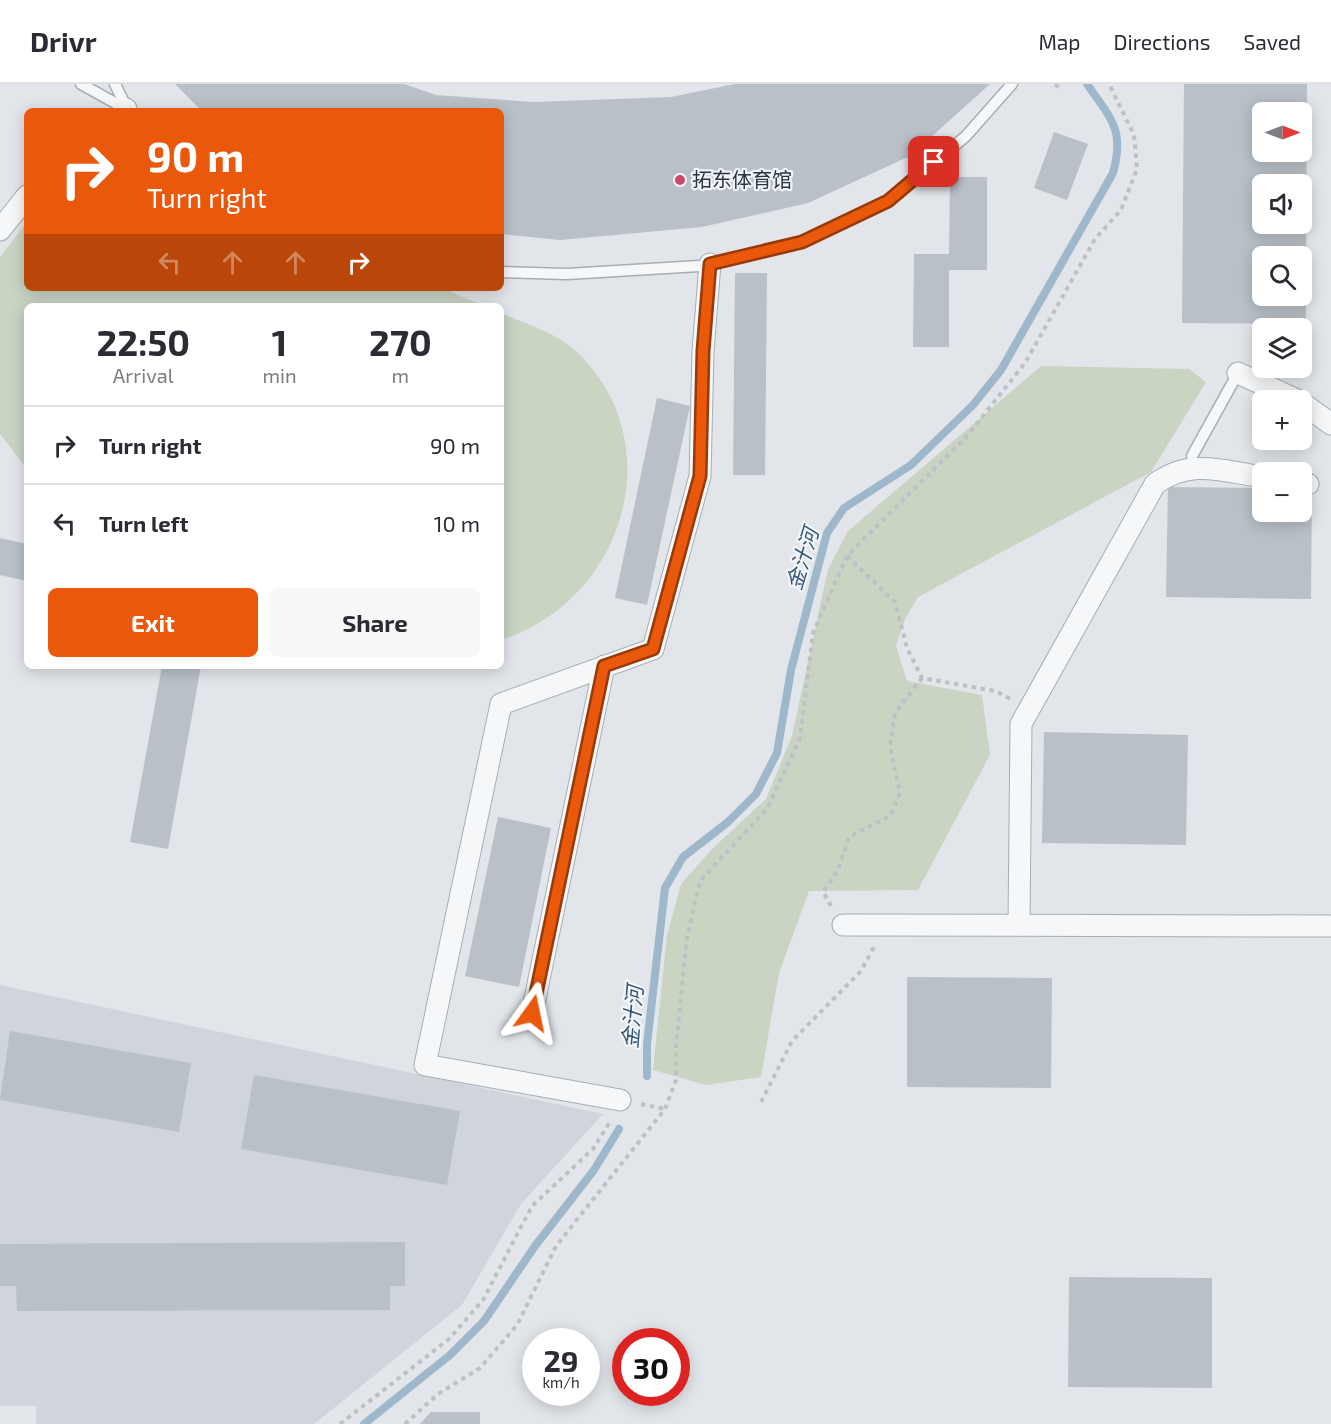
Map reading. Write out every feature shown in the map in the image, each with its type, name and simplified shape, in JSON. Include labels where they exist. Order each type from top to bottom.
[{"type":"street","points":[[0,230],[24,200]]},
{"type":"street","points":[[620,1100],[425,1065],[501,704],[653,649],[700,476],[703,351],[710,264]]},
{"type":"street","points":[[1238,373],[1275,390]]},
{"type":"street","points":[[1312,410],[1331,423]]},
{"type":"street","points":[[1019,925],[1021,724],[1155,484],[1172,471],[1200,467],[1252,475]]},
{"type":"street","points":[[532,1013],[604,666]]},
{"type":"street","points":[[843,925],[1331,926]]},
{"type":"lane","points":[[81,84],[123,108]]},
{"type":"lane","points":[[115,84],[125,108]]},
{"type":"lane","points":[[504,272],[567,274],[710,264],[802,242],[888,201],[966,136],[1012,84]]},
{"type":"lane","points":[[1192,456],[1238,373]]},
{"type":"path","points":[[1055,84],[1062,90]]},
{"type":"path","points":[[405,1424],[438,1394],[480,1368],[517,1325],[556,1246],[664,1109],[676,1080],[676,1046],[687,938],[700,881],[767,810],[800,738],[813,633],[847,556],[967,436],[1025,363],[1095,239],[1121,210],[1137,169],[1134,135],[1109,84]]},
{"type":"path","points":[[847,556],[895,602],[907,648],[922,678]]},
{"type":"path","points":[[922,678],[995,691],[1030,708]]},
{"type":"path","points":[[843,925],[823,892],[838,870],[849,837],[890,816],[900,793],[890,747],[895,713],[922,678]]},
{"type":"path","points":[[761,1102],[792,1041],[861,971],[887,925]]},
{"type":"path","points":[[340,1424],[449,1339],[483,1300],[532,1206],[593,1149],[620,1100],[664,1109]]},
{"type":"shaded area","points":[[0,985],[603,1114],[521,1204],[462,1305],[314,1424],[36,1424],[36,1406],[0,1406]]},
{"type":"green space","points":[[24,226],[24,291],[449,291],[477,303],[24,303],[24,465],[0,434],[0,257]]},
{"type":"green space","points":[[504,314],[551,334],[578,353],[607,390],[623,432],[627,475],[620,517],[604,557],[577,592],[543,621],[504,639]]},
{"type":"green space","points":[[1041,366],[1189,369],[1206,382],[1151,472],[918,597],[905,619],[896,646],[907,681],[982,695],[990,755],[918,890],[809,891],[779,973],[761,1077],[706,1085],[653,1070],[667,935],[681,884],[712,849],[766,799],[792,736],[828,569],[848,531]]},
{"type":"building","name":"拓东体育馆","points":[[175,84],[404,84],[436,95],[534,102],[671,97],[735,84],[990,84],[910,156],[808,203],[702,227],[560,240],[504,234],[504,108],[199,108]]},
{"type":"building","points":[[1184,84],[1307,84],[1307,102],[1252,102],[1252,162],[1307,162],[1307,174],[1252,174],[1252,234],[1306,234],[1306,246],[1252,246],[1252,306],[1306,306],[1306,318],[1252,318],[1252,324],[1182,323]]},
{"type":"building","points":[[1054,132],[1088,144],[1067,200],[1034,188]]},
{"type":"building","points":[[950,177],[987,177],[987,270],[949,270],[949,347],[913,347],[914,254],[949,254]]},
{"type":"building","points":[[735,273],[767,273],[765,475],[733,475]]},
{"type":"building","points":[[657,398],[690,406],[647,605],[615,598]]},
{"type":"building","points":[[1168,487],[1252,488],[1252,522],[1312,522],[1311,599],[1166,597]]},
{"type":"building","points":[[0,538],[24,543],[24,580],[0,575]]},
{"type":"building","points":[[161,669],[200,669],[168,849],[130,842]]},
{"type":"building","points":[[1044,732],[1188,735],[1186,845],[1042,843]]},
{"type":"building","points":[[498,817],[551,828],[519,987],[465,976]]},
{"type":"building","points":[[907,977],[1052,978],[1051,1088],[907,1087]]},
{"type":"building","points":[[10,1031],[191,1063],[179,1132],[0,1100]]},
{"type":"building","points":[[254,1075],[460,1111],[447,1185],[241,1149]]},
{"type":"building","points":[[405,1242],[405,1286],[390,1286],[390,1310],[17,1311],[16,1286],[0,1286],[0,1244]]},
{"type":"building","points":[[1069,1277],[1212,1278],[1212,1388],[1068,1387]]},
{"type":"building","points":[[431,1412],[480,1412],[480,1424],[420,1424]]},
{"type":"waterway","name":"金汁河","points":[[647,1076],[647,1044],[665,888],[683,857],[728,822],[756,794],[777,753],[791,670],[827,533],[844,508],[911,465],[973,405],[1001,370],[1113,173],[1117,145],[1114,125],[1087,84]]},
{"type":"waterway","name":"金汁河","points":[[364,1424],[450,1355],[484,1321],[535,1246],[594,1170],[619,1129]]},
{"type":"place","name":"拓东体育馆","points":[[680,180]]},
{"type":"route","points":[[532,1013],[604,666],[653,649],[700,476],[703,351],[710,264],[802,242],[888,201],[934,162]]}]
